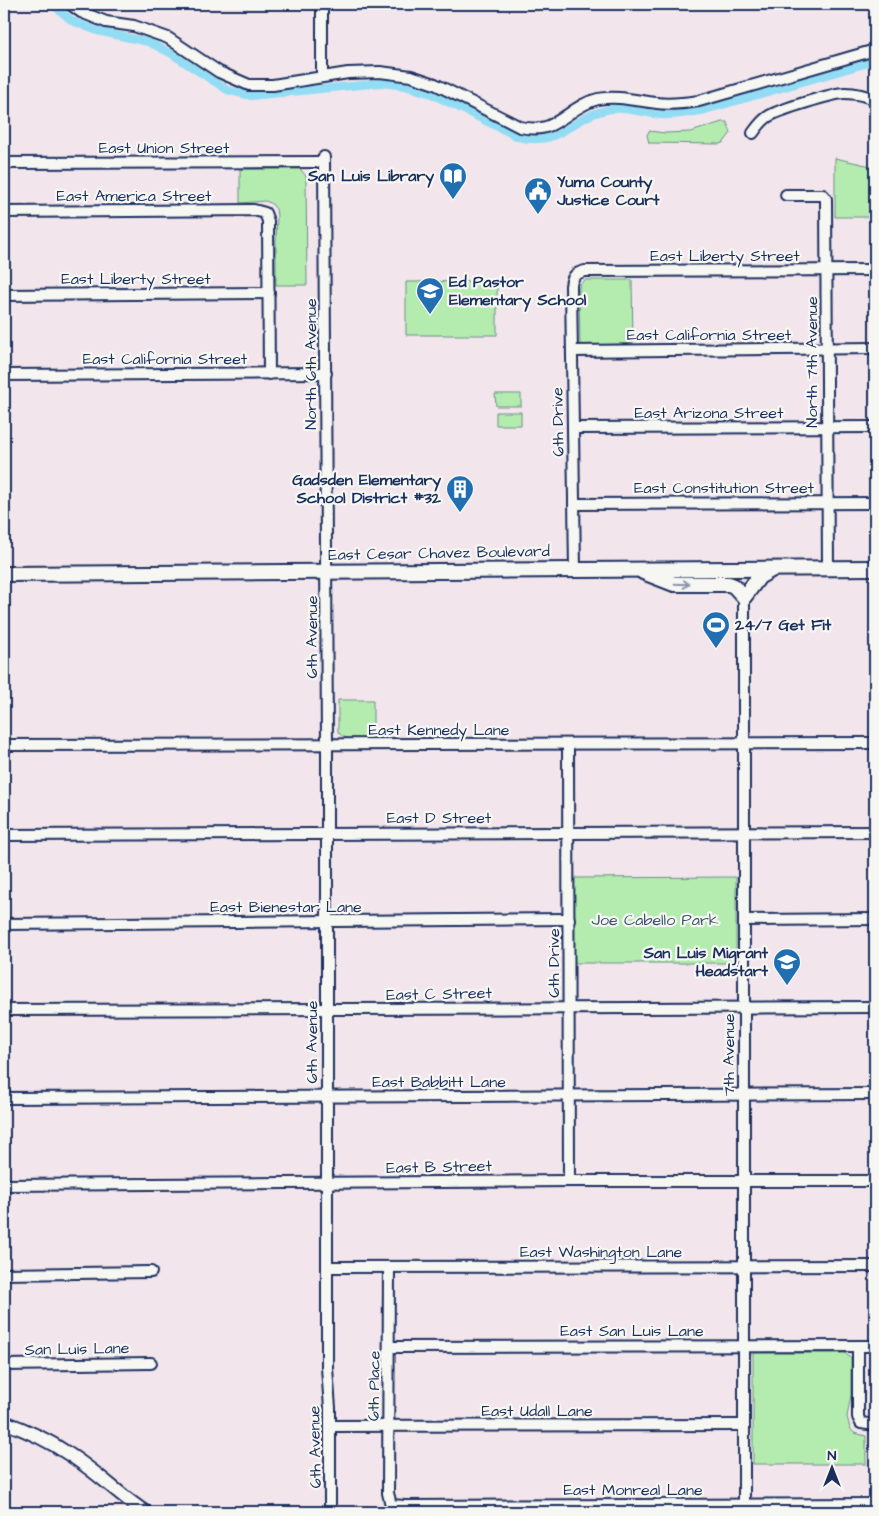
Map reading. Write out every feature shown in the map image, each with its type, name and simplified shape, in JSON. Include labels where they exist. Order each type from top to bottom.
[{"type":"highway","points":[[636,569],[674,584],[729,584],[734,586],[744,597],[759,576],[775,568]]},
{"type":"highway","name":"East Cesar Chavez Boulevard","points":[[4,574],[875,568]]},
{"type":"main road","points":[[4,1422],[33,1434],[67,1452],[120,1495],[145,1512]]},
{"type":"street","points":[[70,4],[81,12],[106,22],[134,26],[168,38],[219,72],[249,85],[273,85],[348,73],[380,72],[411,76],[434,84],[520,127],[539,128],[550,125],[586,102],[600,99],[624,99],[657,104],[699,101],[875,50]]},
{"type":"street","points":[[322,4],[322,76]]},
{"type":"street","points":[[753,133],[759,123],[770,115],[831,95],[858,94],[875,100]]},
{"type":"street","name":"East Union Street","points":[[4,163],[324,160]]},
{"type":"street","name":"North 6th Avenue","points":[[324,160],[326,572]]},
{"type":"street","name":"North 7th Avenue","points":[[786,195],[823,195],[826,197],[828,568]]},
{"type":"street","name":"East America Street","points":[[4,212],[254,210],[265,213],[268,221],[268,293]]},
{"type":"street","name":"East Liberty Street","points":[[575,275],[585,271],[875,270]]},
{"type":"street","name":"6th Drive","points":[[575,275],[571,286],[575,570]]},
{"type":"street","points":[[268,293],[269,374]]},
{"type":"street","name":"East Liberty Street","points":[[4,295],[268,293]]},
{"type":"street","name":"East California Street","points":[[572,351],[875,348]]},
{"type":"street","name":"East California Street","points":[[4,375],[326,373]]},
{"type":"street","name":"East Arizona Street","points":[[573,428],[875,427]]},
{"type":"street","name":"East Constitution Street","points":[[574,504],[875,503]]},
{"type":"street","name":"6th Avenue","points":[[326,572],[327,1368],[330,1426],[330,1512]]},
{"type":"street","name":"7th Avenue","points":[[744,597],[744,1508]]},
{"type":"street","name":"East Kennedy Lane","points":[[4,745],[875,743]]},
{"type":"street","name":"6th Drive","points":[[568,745],[569,1181]]},
{"type":"street","name":"East D Street","points":[[4,835],[875,832]]},
{"type":"street","name":"East Bienestar Lane","points":[[4,924],[568,919]]},
{"type":"street","points":[[744,920],[875,919]]},
{"type":"street","name":"East C Street","points":[[4,1010],[875,1007]]},
{"type":"street","name":"East Babbitt Lane","points":[[4,1098],[875,1094]]},
{"type":"street","name":"East B Street","points":[[4,1185],[875,1181]]},
{"type":"street","name":"East Washington Lane","points":[[327,1268],[875,1266]]},
{"type":"street","name":"6th Place","points":[[389,1267],[388,1493],[391,1504]]},
{"type":"street","points":[[4,1274],[151,1272]]},
{"type":"street","points":[[858,1346],[858,1417],[861,1423],[875,1425]]},
{"type":"street","name":"East San Luis Lane","points":[[389,1347],[875,1346]]},
{"type":"street","name":"San Luis Lane","points":[[4,1365],[151,1363]]},
{"type":"street","name":"East Udall Lane","points":[[330,1426],[744,1425]]},
{"type":"street","name":"East Monreal Lane","points":[[391,1504],[405,1506],[744,1508],[875,1504]]},
{"type":"green space","points":[[727,122],[731,133],[720,144],[649,143],[647,135],[649,131],[665,133],[691,132]]},
{"type":"green space","points":[[835,158],[875,167],[875,200],[870,201],[870,217],[835,217]]},
{"type":"green space","points":[[240,169],[300,169],[306,176],[307,285],[276,285],[276,209],[271,203],[265,201],[240,203]]},
{"type":"green space","points":[[585,280],[632,280],[633,344],[580,345],[579,288],[580,284]]},
{"type":"green space","points":[[497,281],[497,335],[406,335],[406,282]]},
{"type":"green space","points":[[495,394],[521,394],[521,406],[496,406]]},
{"type":"green space","points":[[496,412],[521,412],[521,425],[496,425]]},
{"type":"green space","points":[[338,700],[373,700],[373,739],[349,739],[338,732]]},
{"type":"green space","name":"Joe Cabello Park","points":[[736,877],[736,963],[574,963],[574,878]]},
{"type":"green space","points":[[753,1353],[845,1353],[851,1359],[851,1395],[847,1417],[850,1428],[854,1433],[866,1436],[866,1464],[753,1464]]},
{"type":"waterway","points":[[52,4],[72,21],[97,31],[148,42],[170,53],[227,90],[251,96],[381,83],[405,86],[431,94],[518,137],[533,139],[545,139],[564,131],[593,114],[606,110],[627,109],[666,115],[702,111],[875,61]]},
{"type":"place","name":"San Luis Library","points":[[453,200]]},
{"type":"place","name":"Yuma County Justice Court","points":[[538,215]]},
{"type":"place","name":"Ed Pastor Elementary School","points":[[430,315]]},
{"type":"place","name":"Gadsden Elementary School District #32","points":[[460,513]]},
{"type":"place","name":"24/7 Get Fit","points":[[716,649]]},
{"type":"place","name":"San Luis Migrant Headstart","points":[[787,986]]}]
